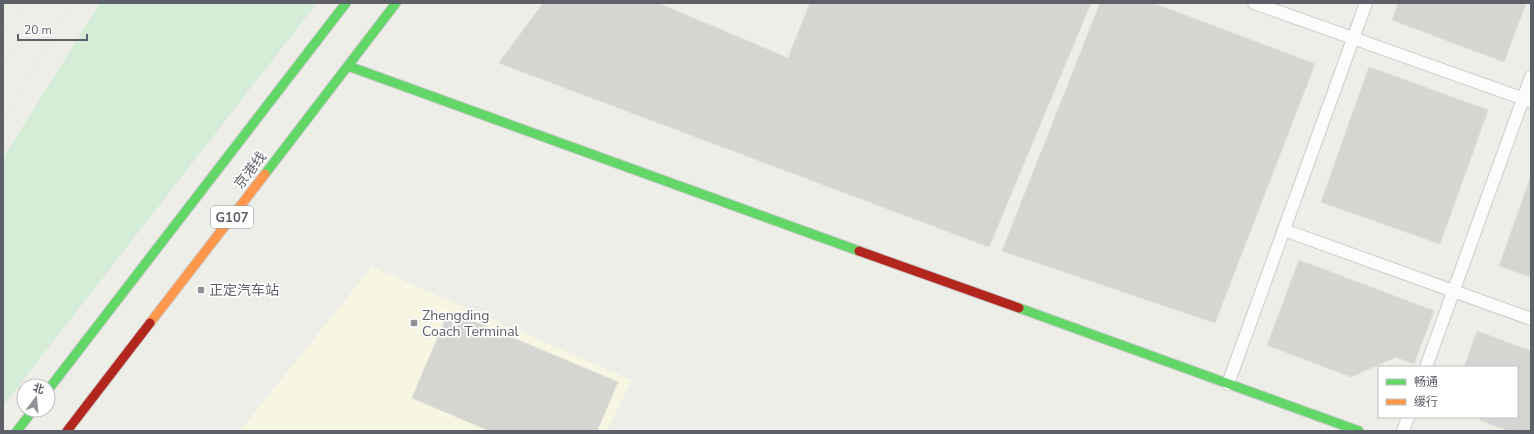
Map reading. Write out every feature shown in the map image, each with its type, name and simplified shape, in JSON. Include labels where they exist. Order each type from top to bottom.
[{"type":"main road","name":"京港线","points":[[56,380],[346,3]]},
{"type":"main road","name":"京港线","points":[[67,431],[396,3]]},
{"type":"main road","points":[[348,66],[1359,431]]},
{"type":"main road","points":[[16,431],[27,418]]},
{"type":"lane","points":[[1254,3],[1527,101]]},
{"type":"lane","points":[[1228,384],[1366,3]]},
{"type":"lane","points":[[1426,366],[1527,101],[1531,78]]},
{"type":"lane","points":[[1284,230],[1531,319]]},
{"type":"lane","points":[[1403,431],[1408,418]]},
{"type":"shaded area","points":[[100,3],[317,3],[25,378],[16,378],[16,389],[3,406],[3,158]]},
{"type":"shaded area","name":"Zhengding Coach Terminal","points":[[372,267],[631,380],[607,431],[240,431]]},
{"type":"building","points":[[543,3],[658,3],[788,58],[810,3],[1091,3],[989,247],[499,63]]},
{"type":"building","points":[[1100,3],[1153,3],[1315,64],[1215,323],[1002,251]]},
{"type":"building","points":[[1398,3],[1526,3],[1504,62],[1392,20]]},
{"type":"building","points":[[1369,67],[1488,110],[1440,244],[1321,202]]},
{"type":"building","points":[[1531,176],[1531,277],[1499,266]]},
{"type":"building","points":[[1299,260],[1434,311],[1414,364],[1396,357],[1351,377],[1267,345]]},
{"type":"building","points":[[449,311],[618,382],[597,431],[490,431],[412,398]]},
{"type":"building","points":[[1477,331],[1531,351],[1531,431],[1509,431],[1480,420],[1479,418],[1518,418],[1518,366],[1464,366]]},
{"type":"railway","points":[[3,36],[24,3]]},
{"type":"railway","points":[[3,64],[41,3]]},
{"type":"railway","points":[[3,121],[72,3]]},
{"type":"traffic: fast","points":[[56,380],[346,3]]},
{"type":"traffic: fast","points":[[265,174],[396,3]]},
{"type":"traffic: fast","points":[[348,66],[859,251]]},
{"type":"traffic: fast","points":[[1019,308],[1359,431]]},
{"type":"traffic: fast","points":[[17,431],[27,418]]},
{"type":"traffic: slow","points":[[150,323],[265,174]]},
{"type":"traffic: jam","points":[[859,251],[1019,308]]},
{"type":"traffic: jam","points":[[67,431],[150,323]]},
{"type":"place","name":"正定汽车站","points":[[201,290]]},
{"type":"place","name":"Zhengding Coach Terminal","points":[[414,323]]}]
